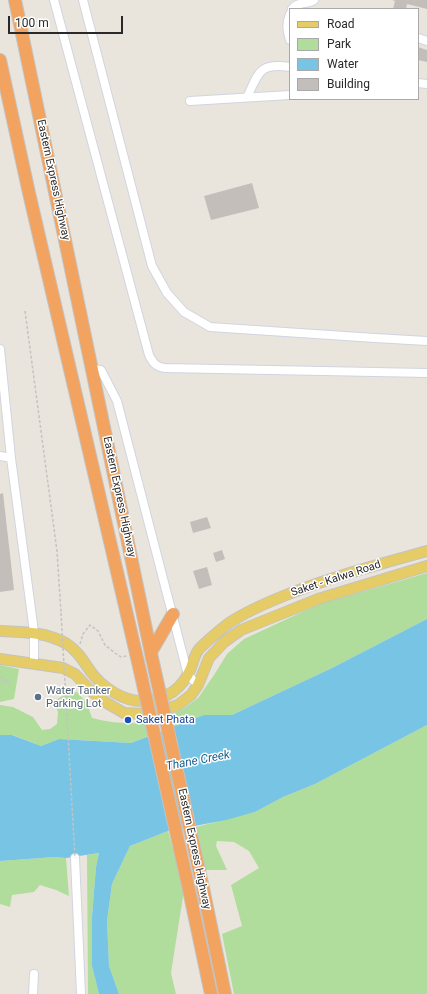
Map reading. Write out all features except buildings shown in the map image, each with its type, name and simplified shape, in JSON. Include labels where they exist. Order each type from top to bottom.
[{"type":"highway","name":"Eastern Express Highway","points":[[15,0],[151,655],[225,994]]},
{"type":"highway","name":"Eastern Express Highway","points":[[0,60],[31,201],[137,659],[211,994]]},
{"type":"highway","points":[[151,655],[173,614]]},
{"type":"main road","name":"Saket - Kalwa Road","points":[[0,631],[34,632],[67,644],[77,653],[92,674],[112,692],[128,700],[159,698],[172,693],[182,686],[199,650],[228,624],[253,608],[315,583],[424,552]]},
{"type":"main road","points":[[424,552],[426,567]]},
{"type":"main road","name":"Saket - Kalwa Road","points":[[0,658],[63,668],[75,674],[90,690],[105,702],[124,713],[146,714],[178,705],[192,695],[198,685],[209,658],[224,642],[241,630],[318,599],[426,567]]},
{"type":"main road","points":[[217,634],[224,642]]},
{"type":"street","points":[[54,0],[149,355],[153,363],[158,367],[165,368],[427,373]]},
{"type":"street","points":[[83,0],[152,266],[167,293],[184,312],[210,326],[427,341]]},
{"type":"street","points":[[293,8],[297,4],[314,0]]},
{"type":"street","points":[[289,16],[286,29],[289,37]]},
{"type":"street","points":[[247,97],[261,70],[268,66],[289,66]]},
{"type":"street","points":[[190,101],[289,95]]},
{"type":"street","points":[[0,350],[11,458],[34,632],[34,664]]},
{"type":"street","points":[[92,370],[101,370],[117,401],[188,675],[198,685]]},
{"type":"street","points":[[0,456],[11,458]]},
{"type":"street","points":[[75,858],[81,994]]},
{"type":"street","points":[[33,994],[34,974]]},
{"type":"path","points":[[25,311],[57,551],[75,858]]},
{"type":"path","points":[[77,653],[84,634],[90,625],[98,631],[105,645],[115,653],[122,657],[137,659]]},
{"type":"path","points":[[0,677],[9,682],[0,682]]},
{"type":"green space","points":[[427,573],[427,619],[332,668],[232,715],[204,715],[174,727],[171,714],[183,709],[198,698],[227,654],[244,639],[317,605]]},
{"type":"green space","points":[[0,665],[19,669],[14,699],[0,702]]},
{"type":"green space","points":[[77,692],[87,703],[92,718],[120,723],[148,723],[151,735],[131,743],[59,739],[41,746],[13,735],[0,735],[0,705],[13,707],[33,717],[42,730],[50,729],[57,724],[58,712],[54,701],[66,694]]},
{"type":"green space","points":[[427,725],[427,994],[234,994],[222,934],[242,926],[231,885],[259,868],[249,851],[234,842],[217,841],[216,846],[227,870],[205,870],[196,827],[255,812],[283,797],[315,784]]},
{"type":"green space","points":[[168,831],[184,890],[171,973],[176,994],[119,994],[109,966],[107,921],[112,884],[130,846]]},
{"type":"green space","points":[[99,853],[96,867],[92,917],[92,966],[99,994],[88,994],[87,855]]},
{"type":"green space","points":[[55,857],[66,858],[69,896],[40,885],[34,892],[12,895],[10,907],[0,904],[0,861]]},
{"type":"water","name":"Thane Creek","points":[[427,619],[427,725],[315,784],[283,797],[255,812],[226,820],[168,831],[130,846],[112,884],[107,921],[109,966],[119,994],[99,994],[92,966],[92,917],[96,867],[99,853],[66,858],[55,857],[0,861],[0,735],[12,735],[41,746],[59,739],[131,743],[204,715],[232,715],[332,668]]},
{"type":"place","name":"Water Tanker Parking Lot","points":[[38,697]]},
{"type":"place","name":"Saket Phata","points":[[128,720]]}]
